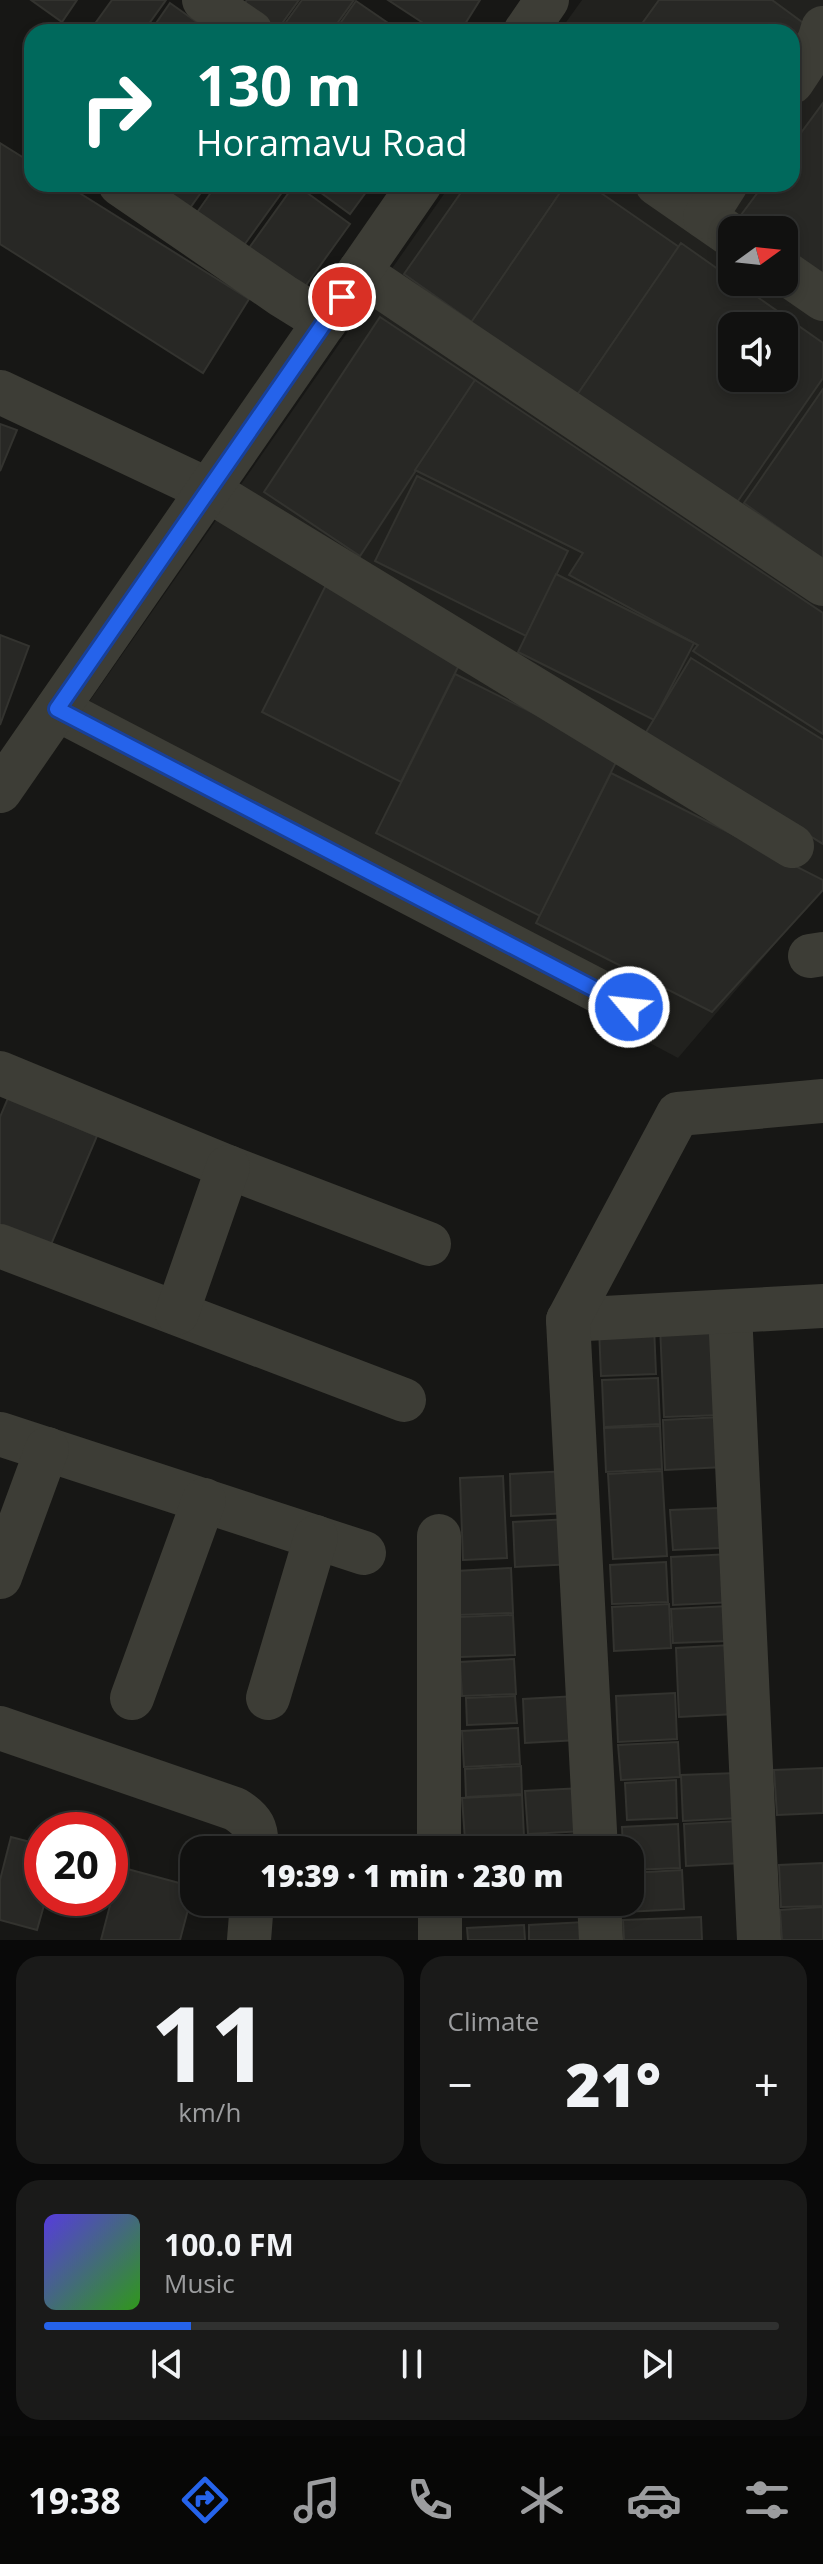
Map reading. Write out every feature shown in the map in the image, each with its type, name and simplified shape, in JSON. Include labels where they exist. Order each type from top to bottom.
[{"type":"street","points":[[204,0],[239,24]]},
{"type":"street","points":[[530,24],[547,0]]},
{"type":"street","points":[[800,70],[819,41],[823,25],[821,11],[813,0]]},
{"type":"street","points":[[132,192],[325,322]]},
{"type":"street","points":[[0,791],[414,192]]},
{"type":"street","points":[[675,192],[721,212]]},
{"type":"street","points":[[359,272],[823,584]]},
{"type":"street","points":[[798,282],[823,299]]},
{"type":"street","points":[[0,392],[208,490],[792,846]]},
{"type":"street","points":[[57,709],[629,1007]]},
{"type":"street","points":[[0,1073],[228,1167],[429,1244]]},
{"type":"street","points":[[595,1836],[568,1320],[678,1114],[823,1101]]},
{"type":"street","points":[[177,1313],[228,1167]]},
{"type":"street","points":[[0,1246],[404,1400]]},
{"type":"street","points":[[568,1320],[823,1306]]},
{"type":"street","points":[[730,1312],[759,1940]]},
{"type":"street","points":[[0,1434],[364,1553]]},
{"type":"street","points":[[0,1577],[47,1449]]},
{"type":"street","points":[[132,1698],[204,1500]]},
{"type":"street","points":[[439,1536],[439,1836]]},
{"type":"street","points":[[268,1698],[316,1537]]},
{"type":"street","points":[[0,1728],[235,1809],[253,1823],[257,1836]]},
{"type":"street","points":[[249,1940],[251,1916]]},
{"type":"street","points":[[440,1916],[440,1940]]},
{"type":"street","points":[[600,1916],[601,1940]]},
{"type":"shaded area","points":[[582,0],[823,0],[823,888],[678,1058],[68,732],[445,192],[800,192],[800,24],[565,24]]},
{"type":"building","points":[[31,0],[77,0],[62,22]]},
{"type":"building","points":[[112,0],[166,0],[149,24],[95,24]]},
{"type":"building","points":[[247,0],[299,0],[282,24],[271,24],[244,4]]},
{"type":"building","points":[[302,0],[354,0],[337,24],[285,24]]},
{"type":"building","points":[[388,0],[480,0],[465,24],[425,24]]},
{"type":"building","points":[[659,0],[772,0],[806,25],[800,33],[800,24],[642,24]]},
{"type":"building","points":[[356,1],[388,23],[387,24],[340,24]]},
{"type":"building","points":[[170,3],[198,23],[197,24],[156,24]]},
{"type":"building","points":[[823,103],[823,276],[798,257],[798,216],[741,215],[758,192],[800,192],[800,134]]},
{"type":"building","points":[[0,143],[24,158],[24,192],[78,192],[249,299],[203,373],[0,244]]},
{"type":"building","points":[[168,192],[201,192],[190,208]]},
{"type":"building","points":[[211,192],[282,192],[237,255],[191,221]]},
{"type":"building","points":[[289,192],[306,192],[350,224],[299,295],[244,255]]},
{"type":"building","points":[[320,192],[366,192],[350,214]]},
{"type":"building","points":[[461,192],[561,192],[472,322],[404,274]]},
{"type":"building","points":[[561,192],[600,192],[679,247],[575,398],[470,324]]},
{"type":"building","points":[[681,243],[718,269],[718,296],[756,296],[779,312],[718,312],[718,392],[798,392],[798,325],[823,343],[823,378],[733,508],[575,398]]},
{"type":"building","points":[[380,317],[475,380],[360,556],[264,492]]},
{"type":"building","points":[[475,380],[823,613],[823,734],[693,651],[698,645],[569,575],[583,553],[415,470]]},
{"type":"building","points":[[823,389],[823,560],[744,503]]},
{"type":"building","points":[[0,424],[17,430],[0,471]]},
{"type":"building","points":[[417,476],[568,551],[526,636],[375,561]]},
{"type":"building","points":[[556,574],[694,643],[654,720],[518,652]]},
{"type":"building","points":[[326,585],[464,655],[401,782],[262,712]]},
{"type":"building","points":[[0,635],[29,646],[0,725]]},
{"type":"building","points":[[691,658],[823,740],[823,844],[645,734]]},
{"type":"building","points":[[455,674],[619,756],[540,916],[376,833]]},
{"type":"building","points":[[611,773],[823,880],[823,890],[712,1012],[536,923]]},
{"type":"building","points":[[8,1098],[97,1136],[47,1254],[0,1234],[0,1117]]},
{"type":"building","points":[[718,1323],[722,1415],[664,1417],[660,1326]]},
{"type":"building","points":[[654,1326],[656,1374],[601,1376],[599,1328]]},
{"type":"building","points":[[658,1378],[660,1424],[604,1427],[602,1380]]},
{"type":"building","points":[[722,1417],[724,1467],[665,1470],[663,1420]]},
{"type":"building","points":[[660,1426],[662,1469],[606,1472],[604,1428]]},
{"type":"building","points":[[568,1471],[570,1513],[511,1516],[510,1474]]},
{"type":"building","points":[[662,1471],[667,1556],[613,1559],[608,1474]]},
{"type":"building","points":[[503,1476],[507,1558],[463,1560],[460,1478]]},
{"type":"building","points":[[718,1508],[720,1548],[673,1550],[670,1510]]},
{"type":"building","points":[[570,1519],[573,1564],[515,1567],[513,1522]]},
{"type":"building","points":[[731,1554],[734,1602],[673,1605],[671,1557]]},
{"type":"building","points":[[666,1562],[668,1602],[612,1604],[610,1565]]},
{"type":"building","points":[[511,1568],[513,1613],[458,1615],[456,1571]]},
{"type":"building","points":[[669,1604],[671,1648],[614,1651],[612,1607]]},
{"type":"building","points":[[728,1606],[730,1641],[673,1643],[671,1609]]},
{"type":"building","points":[[513,1615],[515,1655],[460,1657],[458,1617]]},
{"type":"building","points":[[731,1645],[735,1714],[679,1717],[676,1648]]},
{"type":"building","points":[[514,1659],[516,1694],[462,1696],[460,1662]]},
{"type":"building","points":[[675,1693],[677,1739],[618,1742],[616,1696]]},
{"type":"building","points":[[515,1696],[517,1723],[467,1725],[466,1698]]},
{"type":"building","points":[[577,1696],[578,1740],[525,1743],[523,1699]]},
{"type":"building","points":[[518,1728],[520,1764],[464,1767],[462,1731]]},
{"type":"building","points":[[678,1742],[680,1777],[621,1780],[618,1745]]},
{"type":"building","points":[[521,1766],[522,1794],[466,1797],[465,1769]]},
{"type":"building","points":[[823,1768],[823,1813],[777,1815],[774,1770]]},
{"type":"building","points":[[737,1773],[739,1818],[683,1821],[681,1775]]},
{"type":"building","points":[[676,1780],[677,1818],[627,1820],[625,1783]]},
{"type":"building","points":[[582,1788],[585,1831],[528,1834],[525,1791]]},
{"type":"building","points":[[522,1795],[524,1836],[465,1836],[462,1798]]},
{"type":"building","points":[[740,1821],[742,1863],[686,1866],[684,1824]]},
{"type":"building","points":[[678,1824],[680,1868],[644,1869],[644,1836],[622,1836],[622,1827]]},
{"type":"building","points":[[11,1837],[24,1840],[24,1916],[41,1916],[37,1930],[0,1920],[0,1880]]},
{"type":"building","points":[[823,1863],[823,1906],[781,1907],[779,1865]]},
{"type":"building","points":[[128,1869],[180,1883],[180,1916],[186,1916],[180,1940],[101,1940],[107,1916],[128,1916]]},
{"type":"building","points":[[682,1870],[684,1909],[644,1911],[644,1872]]},
{"type":"building","points":[[823,1907],[823,1940],[782,1940],[780,1910]]},
{"type":"building","points":[[701,1917],[702,1940],[624,1940],[623,1920]]},
{"type":"building","points":[[585,1922],[586,1940],[529,1940],[529,1925]]},
{"type":"building","points":[[524,1925],[525,1940],[468,1940],[467,1928]]},
{"type":"route","points":[[342,297],[57,709],[629,1007]]}]
